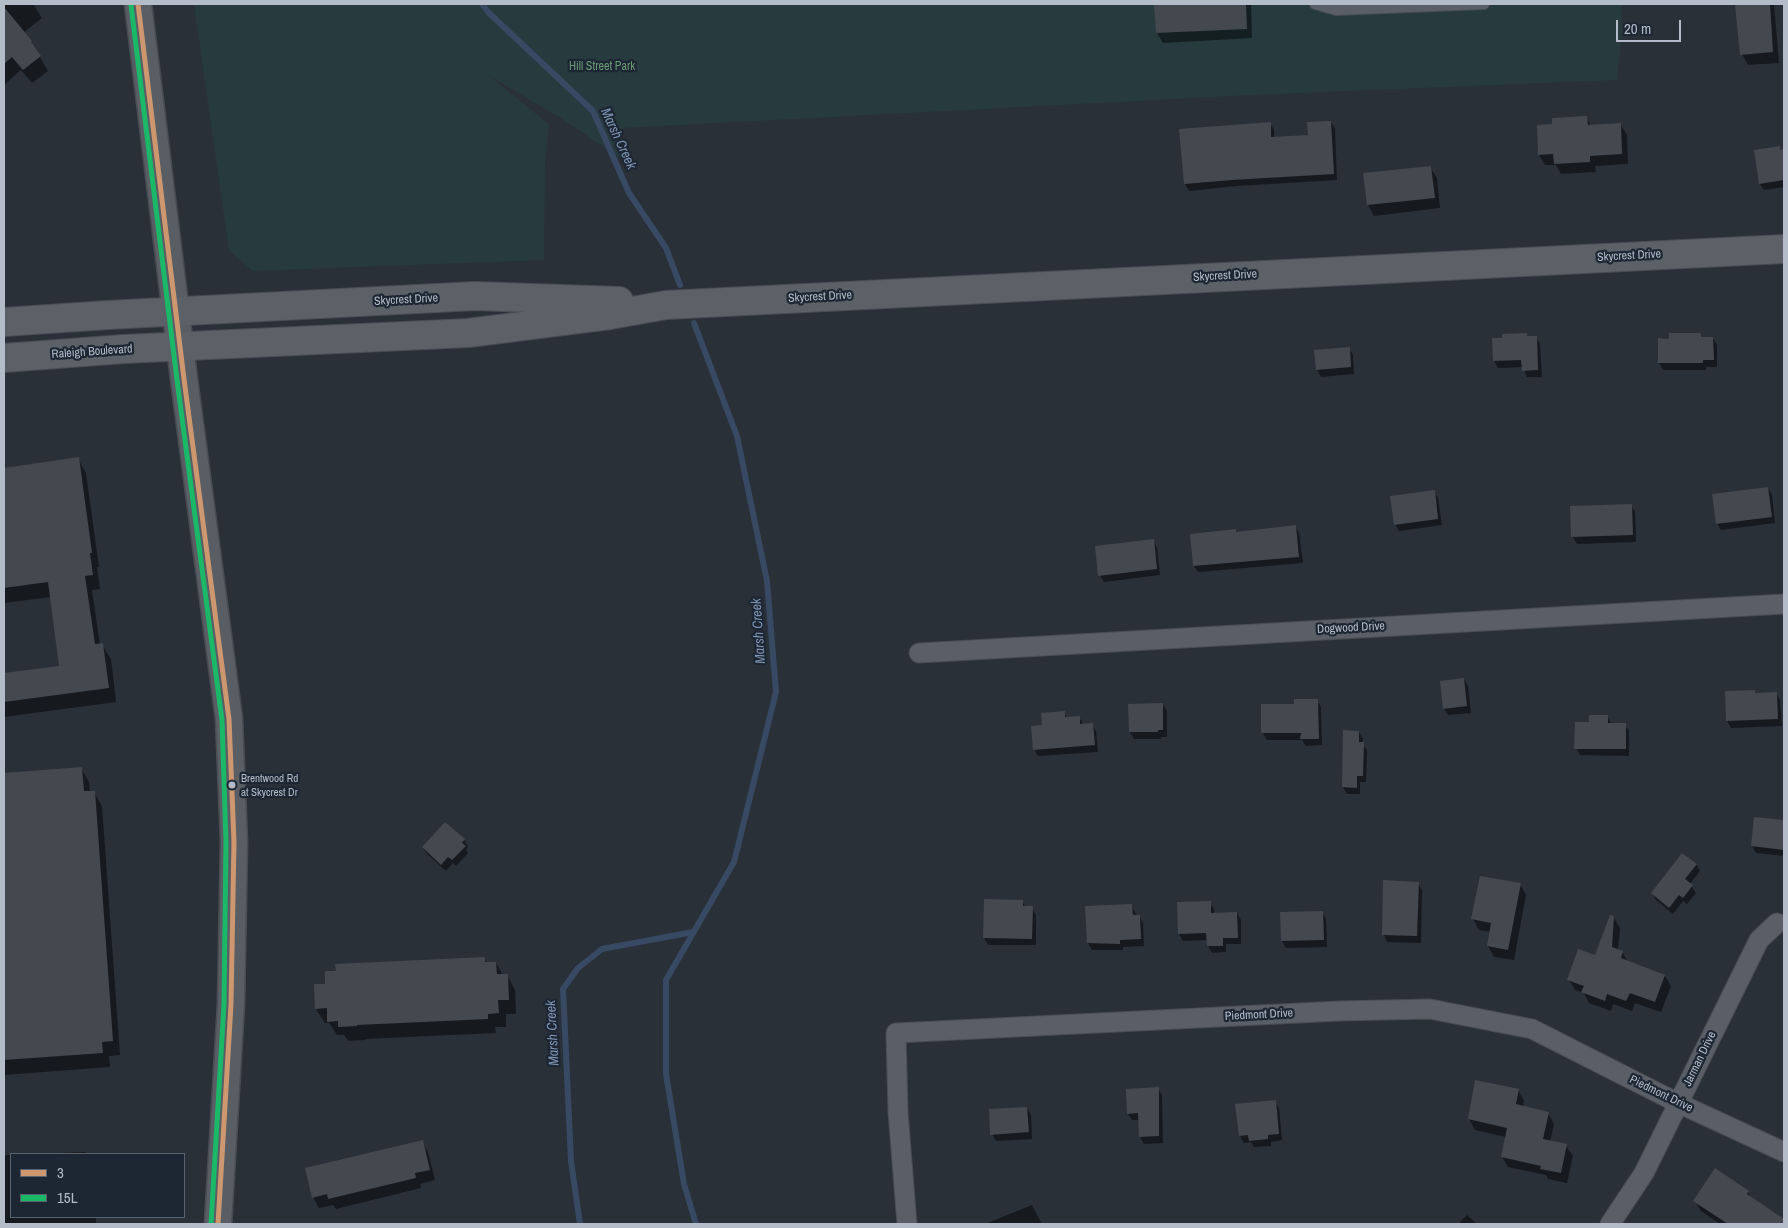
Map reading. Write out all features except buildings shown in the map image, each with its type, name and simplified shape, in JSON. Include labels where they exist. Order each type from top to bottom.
[{"type":"main road","points":[[138,4],[180,347],[228,709],[234,842],[231,1004],[218,1224]]},
{"type":"main road","name":"Skycrest Drive","points":[[180,347],[468,333],[666,305],[1784,248]]},
{"type":"main road","name":"Skycrest Drive","points":[[176,312],[475,296],[605,299],[666,305]]},
{"type":"main road","points":[[4,322],[176,312]]},
{"type":"main road","name":"Raleigh Boulevard","points":[[4,358],[180,347]]},
{"type":"street","name":"Dogwood Drive","points":[[918,653],[1784,604]]},
{"type":"street","name":"Jarman Drive","points":[[1610,1224],[1644,1173],[1759,940],[1777,923]]},
{"type":"street","name":"Piedmont Drive","points":[[906,1224],[898,1112],[896,1033],[1329,1012],[1430,1010],[1532,1029],[1678,1103],[1784,1152]]},
{"type":"lane","points":[[1315,4],[1336,10],[1484,4]]},
{"type":"green space","name":"Hill Street Park","points":[[194,4],[1621,4],[1622,32],[1617,80],[1251,95],[622,128],[623,160],[562,119],[488,75],[549,124],[545,164],[544,260],[253,271],[229,250]]},
{"type":"waterway","name":"Marsh Creek","points":[[482,4],[489,13],[593,111],[629,193],[666,248],[680,285]]},
{"type":"waterway","name":"Marsh Creek","points":[[694,323],[737,436],[767,581],[776,692],[734,862],[666,980],[666,1074],[684,1184],[696,1224]]},
{"type":"waterway","name":"Marsh Creek","points":[[580,1224],[571,1161],[563,989],[578,968],[602,949],[693,932]]},
{"type":"transit line","name":"3","points":[[138,4],[184,379],[229,719],[234,842],[231,1004],[218,1224]]},
{"type":"transit line","name":"15L","points":[[131,5],[177,380],[222,720],[226,842],[224,1004],[211,1224]]},
{"type":"place","name":"Brentwood Rd at Skycrest Dr","points":[[232,785]]}]
